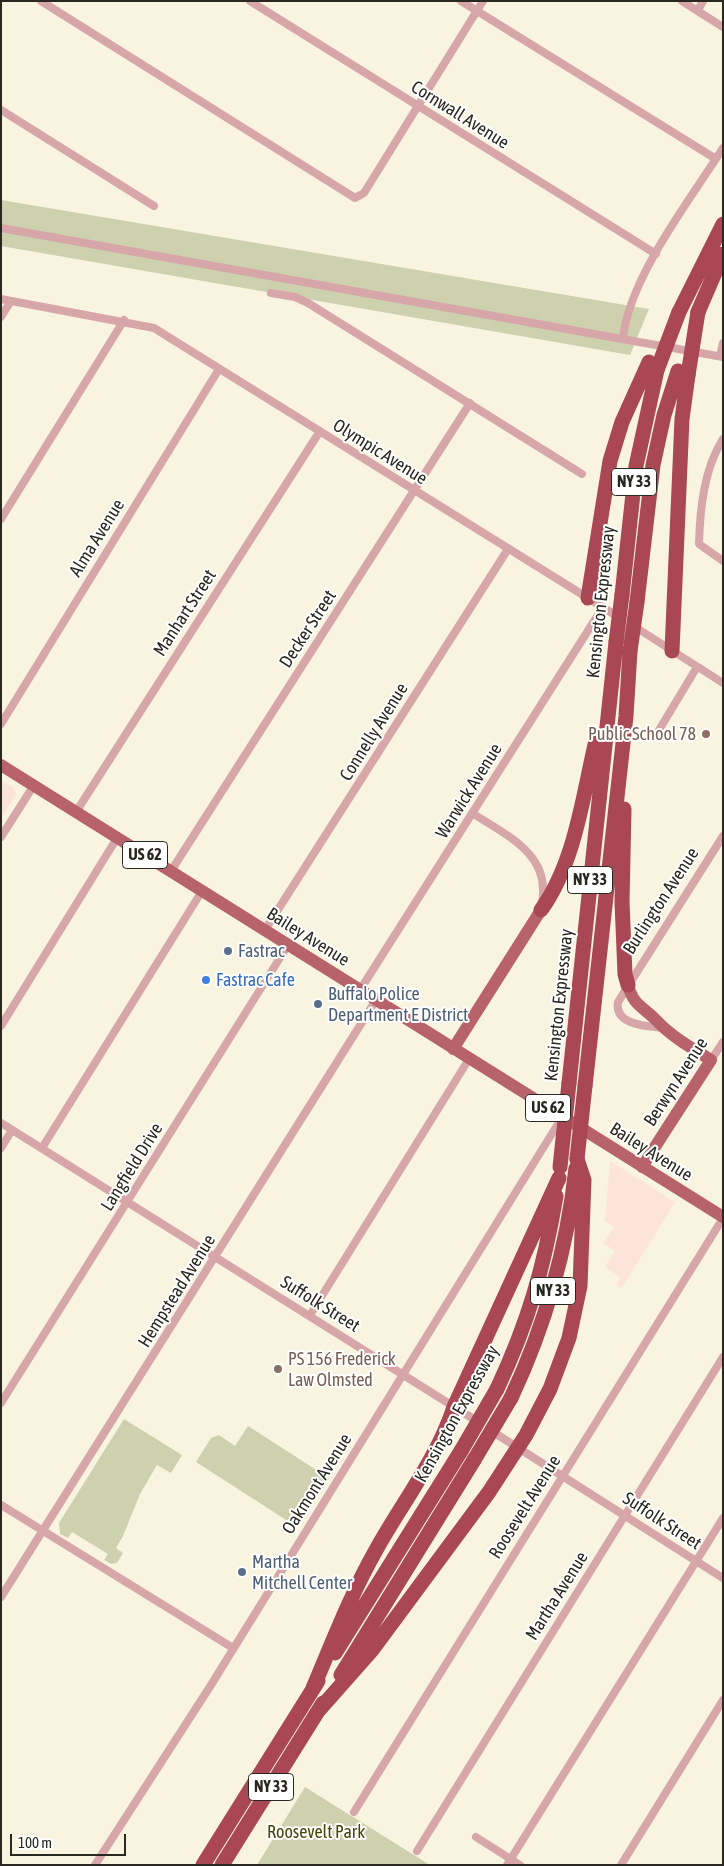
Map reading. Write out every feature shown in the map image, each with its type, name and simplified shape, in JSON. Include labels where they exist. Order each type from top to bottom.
[{"type":"highway","points":[[588,598],[610,461],[622,422],[653,366],[723,224]]},
{"type":"highway","points":[[672,651],[683,373],[698,312],[723,254]]},
{"type":"highway","name":"Kensington Expressway","points":[[203,1865],[497,1390],[518,1344],[539,1283],[548,1246],[560,1173],[636,466],[653,366]]},
{"type":"highway","name":"Kensington Expressway","points":[[222,1865],[511,1398],[541,1328],[557,1278],[579,1179],[577,1159],[626,716],[630,652],[653,465],[664,415],[683,373]]},
{"type":"highway","points":[[541,910],[556,884],[571,844],[612,676]]},
{"type":"highway","points":[[626,716],[622,902],[625,974],[628,985]]},
{"type":"highway","points":[[314,1688],[344,1613],[362,1576],[387,1530],[440,1443],[454,1407],[560,1173]]},
{"type":"highway","points":[[319,1710],[372,1650],[488,1492],[518,1447],[550,1389],[569,1338],[582,1270],[579,1179]]},
{"type":"main road","name":"Bailey Avenue","points":[[1,765],[723,1218]]},
{"type":"main road","points":[[454,1049],[541,910]]},
{"type":"main road","name":"Burlington Avenue","points":[[628,985],[637,1005],[656,1020],[662,1028],[711,1060]]},
{"type":"main road","name":"Berwyn Avenue","points":[[642,1167],[711,1060]]},
{"type":"street","points":[[42,1],[352,197],[361,196],[483,1]]},
{"type":"street","name":"Cornwall Avenue","points":[[250,1],[656,254]]},
{"type":"street","points":[[461,1],[716,159]]},
{"type":"street","points":[[682,1],[723,27]]},
{"type":"street","points":[[698,10],[703,1]]},
{"type":"street","points":[[1,110],[154,206]]},
{"type":"street","points":[[623,338],[631,302],[656,254],[723,148]]},
{"type":"street","points":[[1,228],[721,356],[723,343]]},
{"type":"street","points":[[271,293],[295,297],[308,303],[582,474]]},
{"type":"street","name":"Olympic Avenue","points":[[1,299],[124,320],[154,328],[723,683]]},
{"type":"street","points":[[1,317],[11,301]]},
{"type":"street","points":[[1,519],[124,320]]},
{"type":"street","name":"Alma Avenue","points":[[1,724],[219,369]]},
{"type":"street","name":"Decker Street","points":[[171,871],[470,403]]},
{"type":"street","name":"Manhart Street","points":[[76,812],[320,431]]},
{"type":"street","points":[[723,439],[714,454],[707,472],[700,540],[701,547],[723,561]]},
{"type":"street","name":"Connelly Avenue","points":[[265,930],[508,549]]},
{"type":"street","name":"Warwick Avenue","points":[[360,990],[603,607]]},
{"type":"street","points":[[656,735],[697,667]]},
{"type":"street","points":[[1,837],[34,785]]},
{"type":"street","points":[[472,813],[520,843],[539,865],[544,881],[541,910]]},
{"type":"street","name":"Burlington Avenue","points":[[662,1028],[631,1023],[624,1018],[618,1006],[628,985],[723,836]]},
{"type":"street","points":[[1,1026],[117,838]]},
{"type":"street","points":[[42,1148],[202,891]]},
{"type":"street","name":"Langfield Drive","points":[[1,1404],[288,945]]},
{"type":"street","name":"Hempstead Avenue","points":[[1,1597],[217,1257],[376,1000]]},
{"type":"street","name":"Berwyn Avenue","points":[[711,1060],[723,1042]]},
{"type":"street","points":[[310,1315],[469,1059]]},
{"type":"street","name":"Oakmont Avenue","points":[[95,1865],[233,1648],[562,1117]]},
{"type":"street","name":"Suffolk Street","points":[[1,1123],[310,1315],[723,1578]]},
{"type":"street","points":[[1,1148],[12,1130]]},
{"type":"street","name":"Roosevelt Avenue","points":[[354,1812],[723,1218]]},
{"type":"street","name":"Martha Avenue","points":[[417,1851],[723,1357]]},
{"type":"street","points":[[1,1505],[233,1648]]},
{"type":"street","points":[[509,1862],[723,1518]]},
{"type":"street","points":[[621,1865],[723,1700]]},
{"type":"street","points":[[476,1837],[509,1862],[520,1865]]},
{"type":"shaded area","points":[[1,780],[14,788],[16,795],[1,818]]},
{"type":"shaded area","points":[[610,1161],[675,1202],[622,1288],[617,1285],[620,1277],[605,1267],[615,1251],[603,1243],[614,1227],[605,1221]]},
{"type":"green space","points":[[1,200],[649,309],[630,355],[1,246]]},
{"type":"green space","points":[[124,1419],[182,1455],[171,1473],[157,1465],[140,1494],[123,1536],[116,1548],[123,1553],[117,1563],[111,1564],[104,1560],[108,1554],[72,1532],[68,1538],[60,1534],[59,1523]]},
{"type":"green space","points":[[248,1426],[329,1478],[297,1527],[196,1462],[211,1438],[219,1435],[235,1446]]},
{"type":"green space","name":"Roosevelt Park","points":[[305,1787],[430,1865],[257,1865]]},
{"type":"place","name":"Public School 78","points":[[706,734]]},
{"type":"place","name":"Fastrac","points":[[228,951]]},
{"type":"place","name":"Fastrac Cafe","points":[[206,980]]},
{"type":"place","name":"Buffalo Police Department E District","points":[[318,1004]]},
{"type":"place","name":"PS 156 Frederick Law Olmsted","points":[[278,1369]]},
{"type":"place","name":"Martha Mitchell Center","points":[[242,1572]]}]
